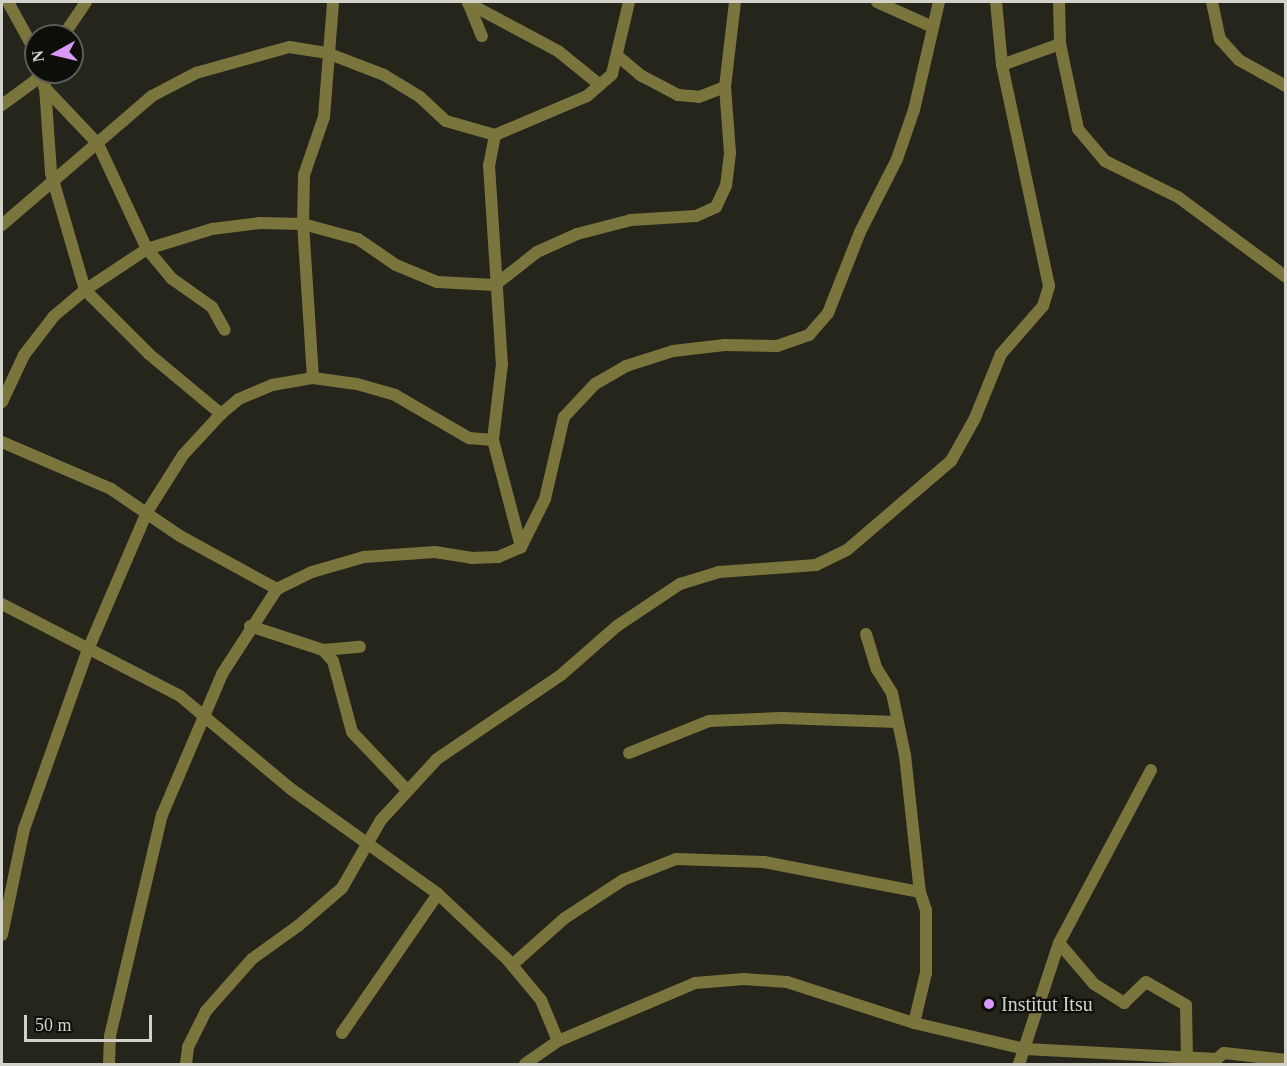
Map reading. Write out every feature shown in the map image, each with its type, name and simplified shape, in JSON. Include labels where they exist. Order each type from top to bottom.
[{"type":"street","points":[[8,2],[24,31]]},
{"type":"street","points":[[71,24],[86,2]]},
{"type":"street","points":[[313,378],[303,224],[304,175],[324,117],[327,53],[333,2]]},
{"type":"street","points":[[468,2],[558,51],[600,85]]},
{"type":"street","points":[[468,2],[482,36]]},
{"type":"street","points":[[2,225],[55,183],[152,96],[196,73],[289,47],[327,53],[384,75],[420,97],[446,121],[495,135],[586,96],[612,74],[619,57],[629,2]]},
{"type":"street","points":[[2,402],[24,355],[54,315],[85,290],[147,249],[212,229],[260,223],[303,224],[358,239],[396,265],[437,282],[495,285],[537,252],[577,234],[631,220],[696,216],[716,207],[726,186],[730,153],[725,87],[735,2]]},
{"type":"street","points":[[877,2],[933,27]]},
{"type":"street","points":[[109,1065],[110,1036],[162,815],[205,720],[222,674],[250,626],[277,589],[312,572],[364,557],[435,552],[471,558],[498,557],[521,547],[544,499],[564,417],[595,384],[626,366],[673,351],[725,345],[777,346],[809,335],[828,313],[860,232],[897,159],[914,110],[939,2]]},
{"type":"street","points":[[186,1065],[188,1047],[206,1011],[252,959],[298,926],[342,888],[369,842],[406,789],[438,759],[561,675],[617,626],[680,584],[719,572],[816,565],[847,550],[951,462],[975,418],[1001,354],[1043,306],[1049,286],[1002,65],[996,2]]},
{"type":"street","points":[[1059,2],[1060,44],[1078,129],[1105,161],[1179,197],[1286,277]]},
{"type":"street","points":[[1212,2],[1220,39],[1239,60],[1286,86]]},
{"type":"street","points":[[1002,65],[1060,44]]},
{"type":"street","points":[[619,57],[642,76],[678,95],[699,97],[725,87]]},
{"type":"street","points":[[2,105],[30,84]]},
{"type":"street","points":[[44,84],[43,109],[55,183],[85,290],[149,354],[221,414]]},
{"type":"street","points":[[44,87],[98,144],[147,249],[171,278],[212,307],[225,330]]},
{"type":"street","points":[[495,135],[489,165],[495,285],[502,364],[493,440],[521,547]]},
{"type":"street","points":[[2,935],[24,829],[87,651],[147,512],[183,454],[221,414],[239,399],[272,385],[313,378],[357,384],[395,395],[468,438],[493,440]]},
{"type":"street","points":[[2,442],[111,489],[180,536],[277,589]]},
{"type":"street","points":[[2,604],[87,651],[135,671],[180,696],[205,720],[291,789],[369,842],[438,894],[512,965],[541,1000],[558,1041]]},
{"type":"street","points":[[250,626],[323,650],[360,647]]},
{"type":"street","points":[[866,634],[877,669],[888,681],[905,755],[920,892],[926,910],[927,954],[914,1023]]},
{"type":"street","points":[[323,650],[333,661],[352,732],[406,789]]},
{"type":"street","points":[[629,753],[709,721],[782,718],[897,722]]},
{"type":"street","points":[[1019,1065],[1059,943],[1151,770]]},
{"type":"street","points":[[512,965],[565,918],[623,880],[676,859],[764,862],[920,892]]},
{"type":"street","points":[[342,1033],[438,894]]},
{"type":"street","points":[[1059,943],[1094,984],[1124,1003],[1146,982],[1186,1005],[1188,1060]]},
{"type":"street","points":[[525,1065],[558,1041],[695,983],[744,979],[787,982],[914,1023],[1025,1049],[1188,1060],[1217,1059],[1224,1053],[1286,1060]]},
{"type":"place","name":"Institut Itsu","points":[[989,1004]]}]
